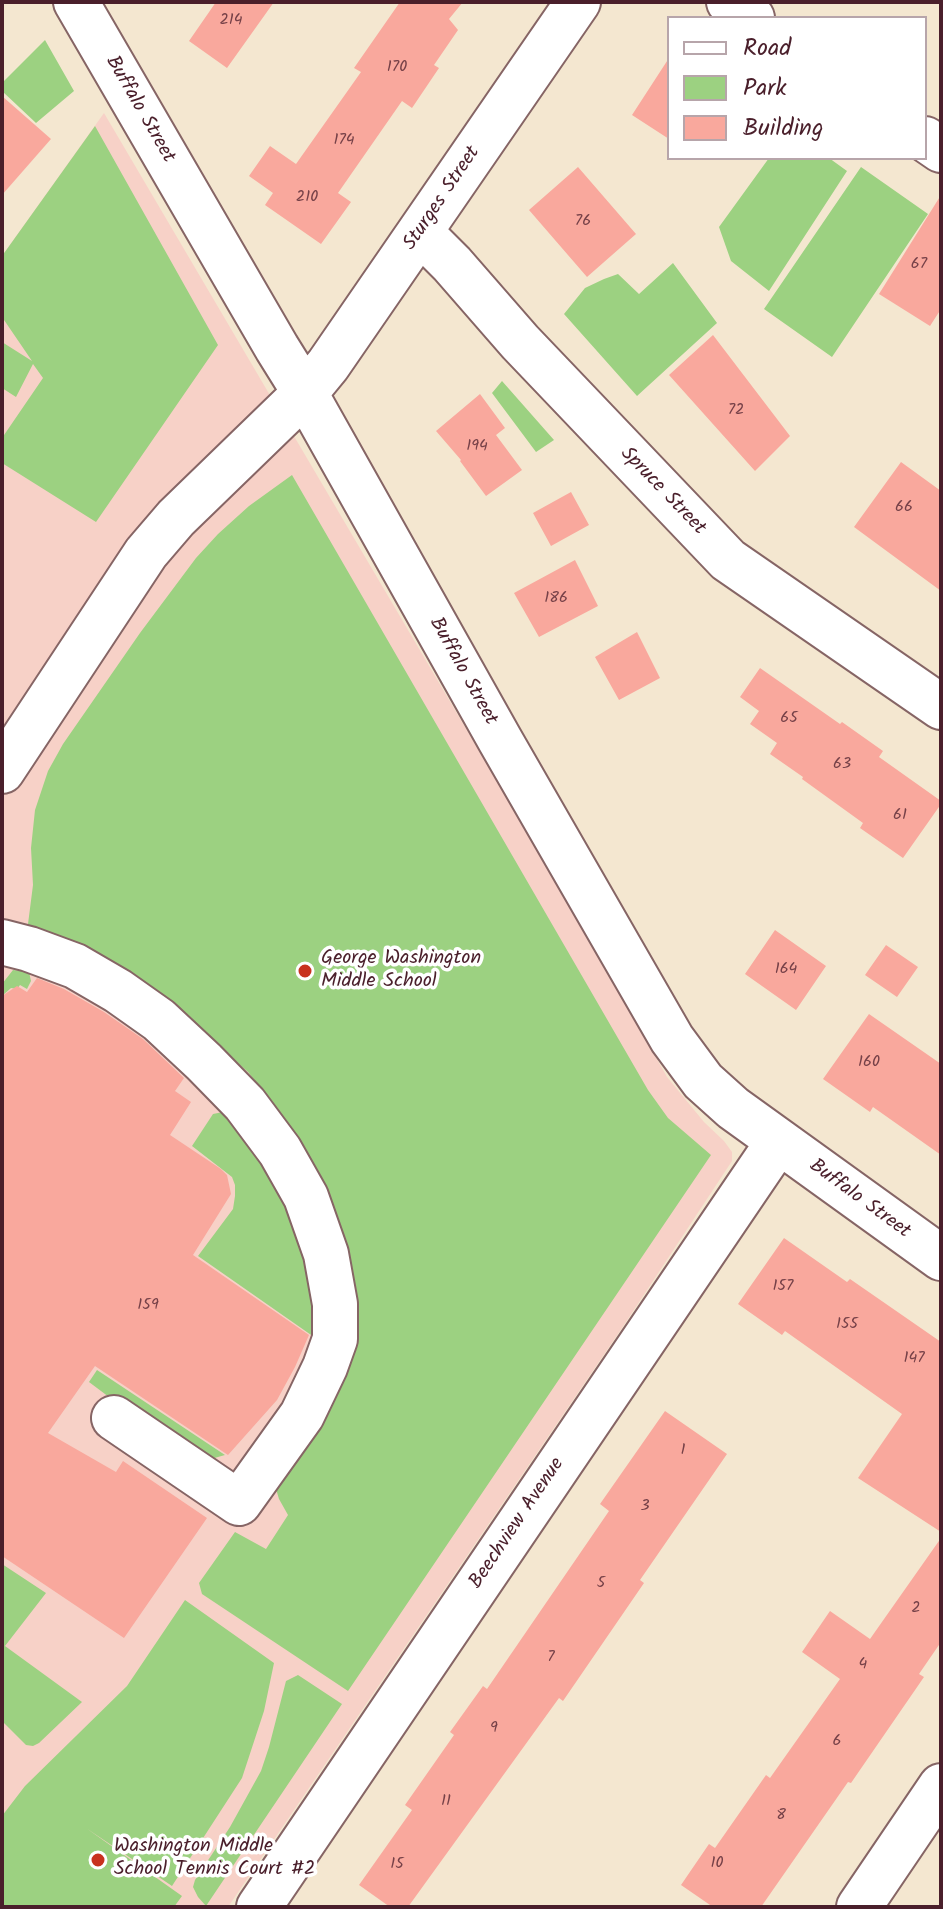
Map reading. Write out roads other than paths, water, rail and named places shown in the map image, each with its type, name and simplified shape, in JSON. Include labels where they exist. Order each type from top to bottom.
[{"type":"street","name":"Buffalo Street","points":[[76,2],[305,393],[672,1039],[703,1081],[733,1108],[941,1258]]},
{"type":"street","name":"Sturges Street","points":[[2,771],[146,553],[176,518],[305,393],[328,365],[578,2]]},
{"type":"street","points":[[729,2],[749,16]]},
{"type":"street","name":"Spruce Street","points":[[421,233],[520,342],[728,560],[941,707]]},
{"type":"street","points":[[2,942],[75,966],[118,991],[159,1020],[204,1062],[245,1104],[280,1151],[306,1197],[326,1254],[335,1304],[335,1339],[302,1415],[239,1503],[114,1418]]},
{"type":"street","name":"Beechview Avenue","points":[[259,1907],[778,1142]]},
{"type":"street","points":[[859,1907],[941,1786]]},
{"type":"place","name":"George Washington Middle School","points":[[305,971]]},
{"type":"place","name":"Washington Middle School Tennis Court #2","points":[[98,1860]]}]
